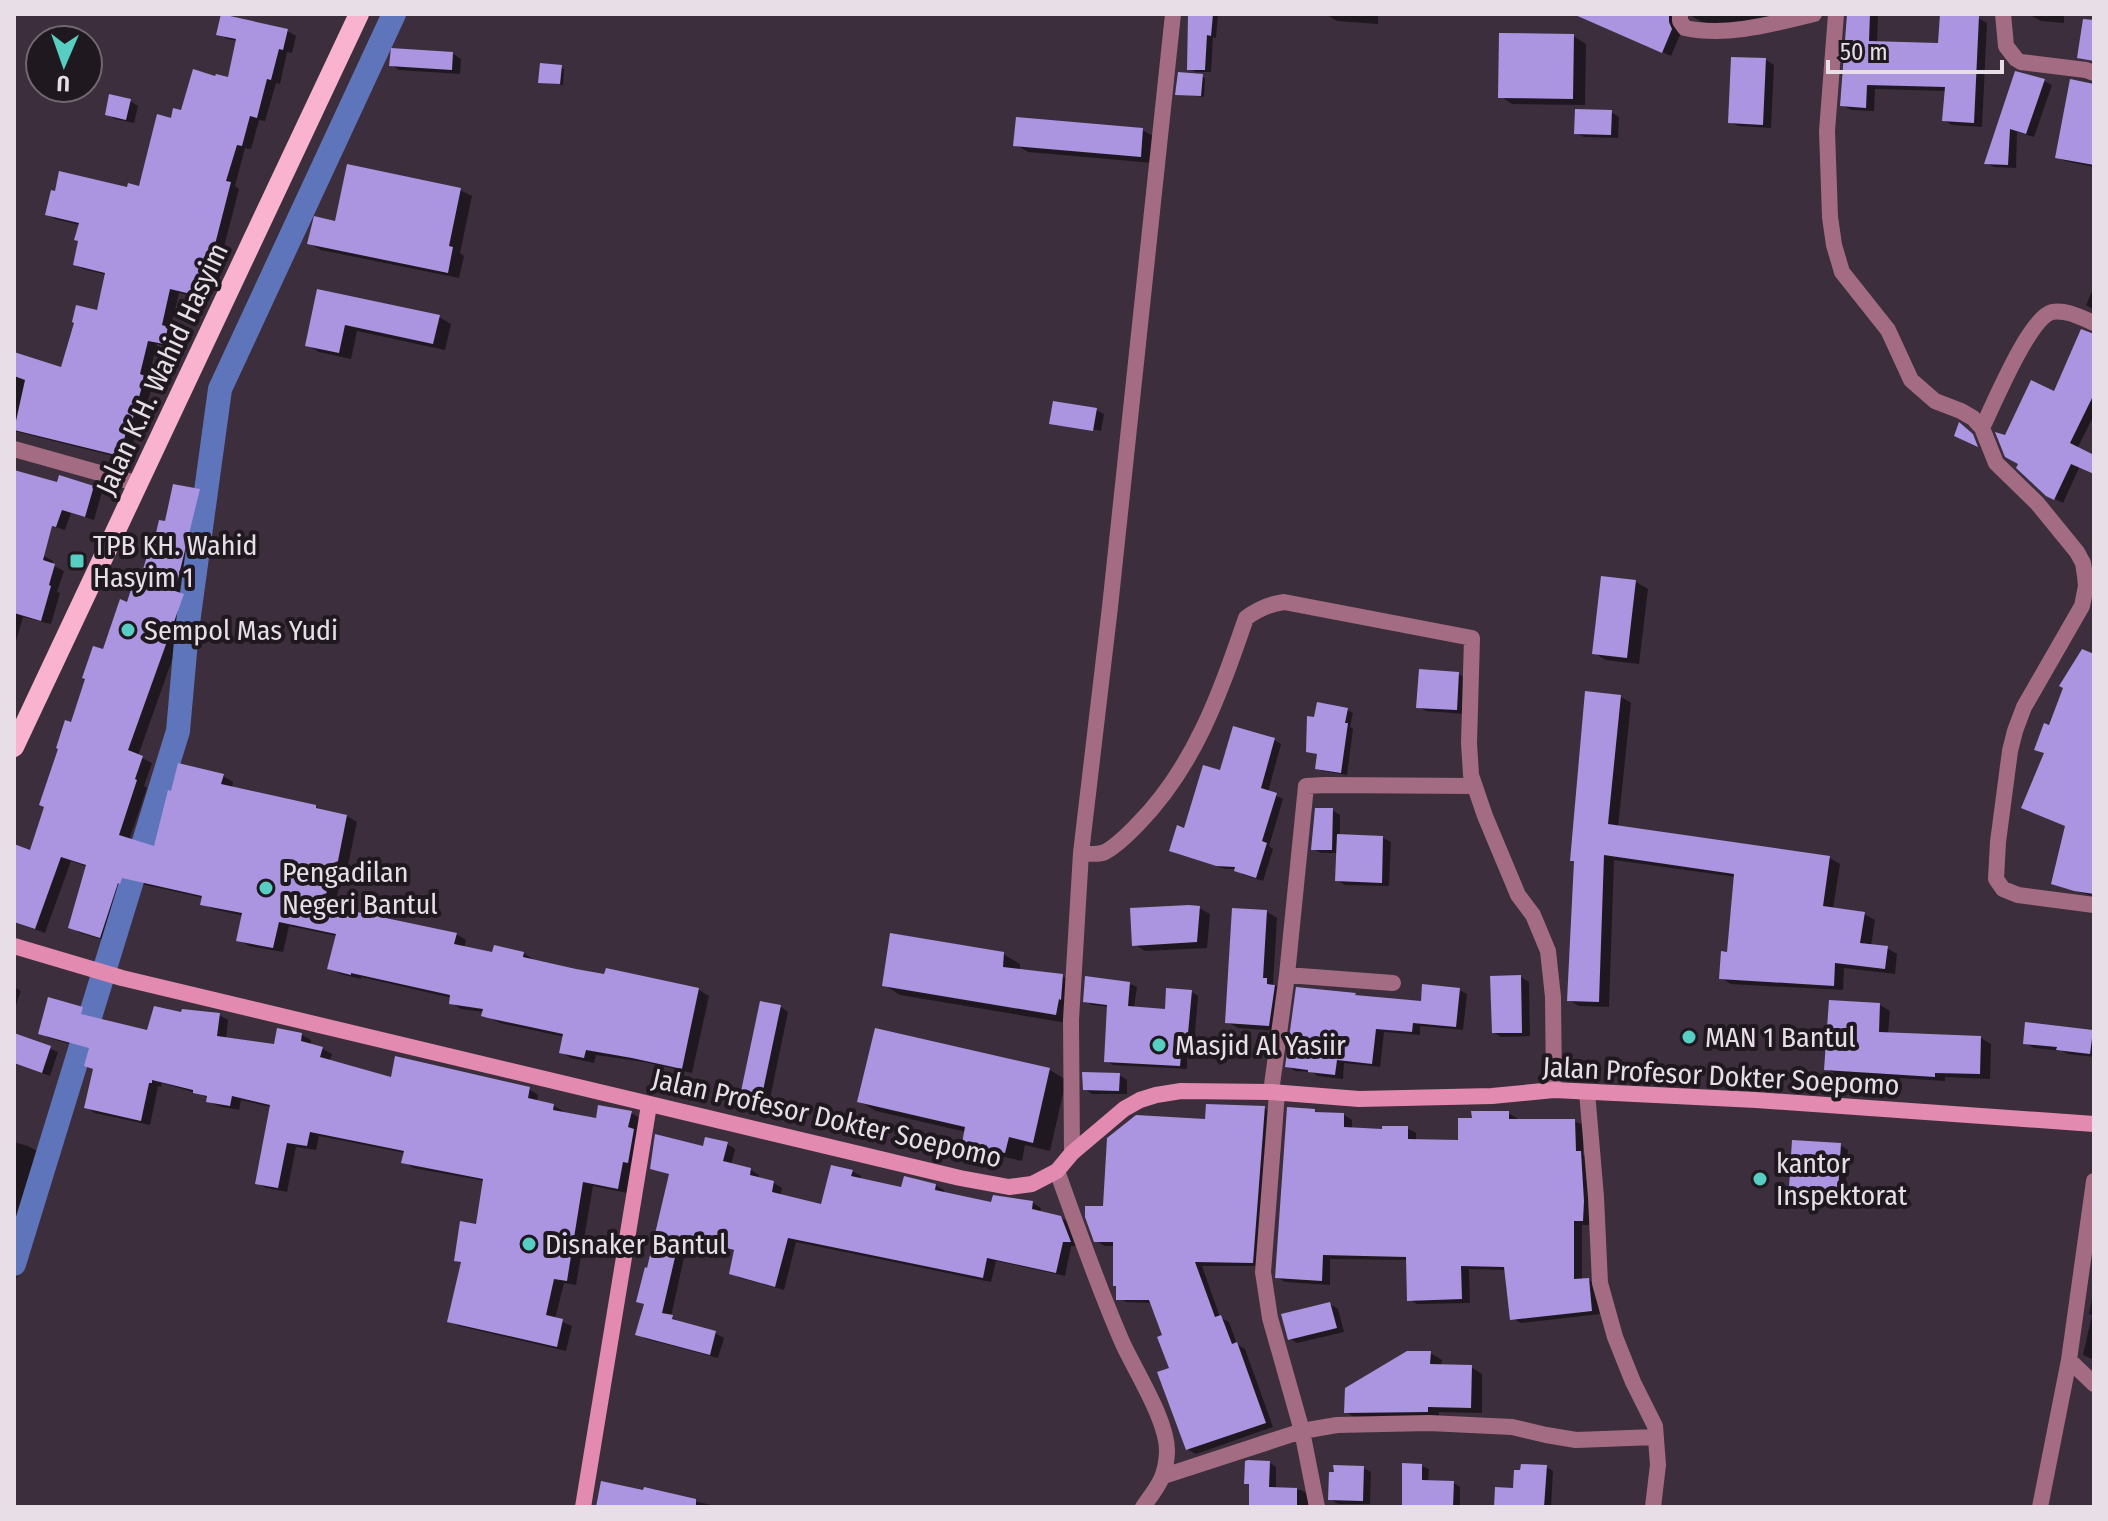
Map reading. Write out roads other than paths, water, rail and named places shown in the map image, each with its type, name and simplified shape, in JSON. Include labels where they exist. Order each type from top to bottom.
[{"type":"main road","name":"Jalan K.H. Wahid Hasyim","points":[[14,747],[359,14]]},
{"type":"main road","name":"Jalan Profesor Dokter Soepomo","points":[[14,946],[122,978],[649,1105],[1009,1187],[1032,1184],[1057,1171],[1072,1153],[1114,1116],[1140,1100],[1181,1091],[1359,1099],[1492,1096],[1554,1090],[1756,1100],[2094,1124]]},
{"type":"main road","points":[[583,1507],[649,1105]]},
{"type":"street","points":[[1072,1153],[1071,1020],[1081,853],[1173,14]]},
{"type":"street","points":[[1680,14],[1685,28],[1707,31],[1753,27],[1814,14]]},
{"type":"street","points":[[1836,14],[1827,131],[1830,217],[1842,272],[1888,330],[1911,380],[1935,401],[1973,418],[1982,428],[1996,463],[2037,503],[2083,563],[2086,586],[2082,606],[2024,707],[2015,731],[2000,827],[1996,879],[2003,889],[2018,895],[2094,905]]},
{"type":"street","points":[[2003,14],[2006,46],[2016,59],[2094,73]]},
{"type":"street","points":[[1982,428],[2030,332],[2046,315],[2064,313],[2094,323]]},
{"type":"street","points":[[14,449],[139,484]]},
{"type":"street","points":[[1081,853],[1103,854],[1157,805],[1204,730],[1246,618],[1258,609],[1284,602],[1472,638],[1471,775],[1518,895],[1533,915],[1548,951],[1553,997],[1554,1090]]},
{"type":"street","points":[[1317,1507],[1302,1431],[1270,1318],[1263,1272],[1274,1093],[1306,786],[1475,786]]},
{"type":"street","points":[[1287,975],[1393,983]]},
{"type":"street","points":[[1587,1092],[1600,1283],[1615,1337],[1655,1426],[1658,1465],[1653,1507]]},
{"type":"street","points":[[1057,1171],[1102,1294],[1160,1421],[1167,1449],[1164,1476],[1143,1507]]},
{"type":"street","points":[[2040,1507],[2092,1225],[2094,1181]]},
{"type":"street","points":[[2069,1360],[2094,1384]]},
{"type":"street","points":[[1164,1476],[1302,1431],[1337,1425],[1429,1423],[1512,1427],[1576,1440],[1656,1437]]},
{"type":"waterway","points":[[14,1264],[178,731],[187,630],[220,389],[394,14]]},
{"type":"place","name":"TPB KH. Wahid Hasyim 1","points":[[77,561]]},
{"type":"place","name":"Sempol Mas Yudi","points":[[128,630]]},
{"type":"place","name":"Pengadilan Negeri Bantul","points":[[266,888]]},
{"type":"place","name":"MAN 1 Bantul","points":[[1689,1037]]},
{"type":"place","name":"Masjid Al Yasiir","points":[[1159,1045]]},
{"type":"place","name":"kantor Inspektorat","points":[[1760,1179]]},
{"type":"place","name":"Disnaker Bantul","points":[[529,1244]]}]
